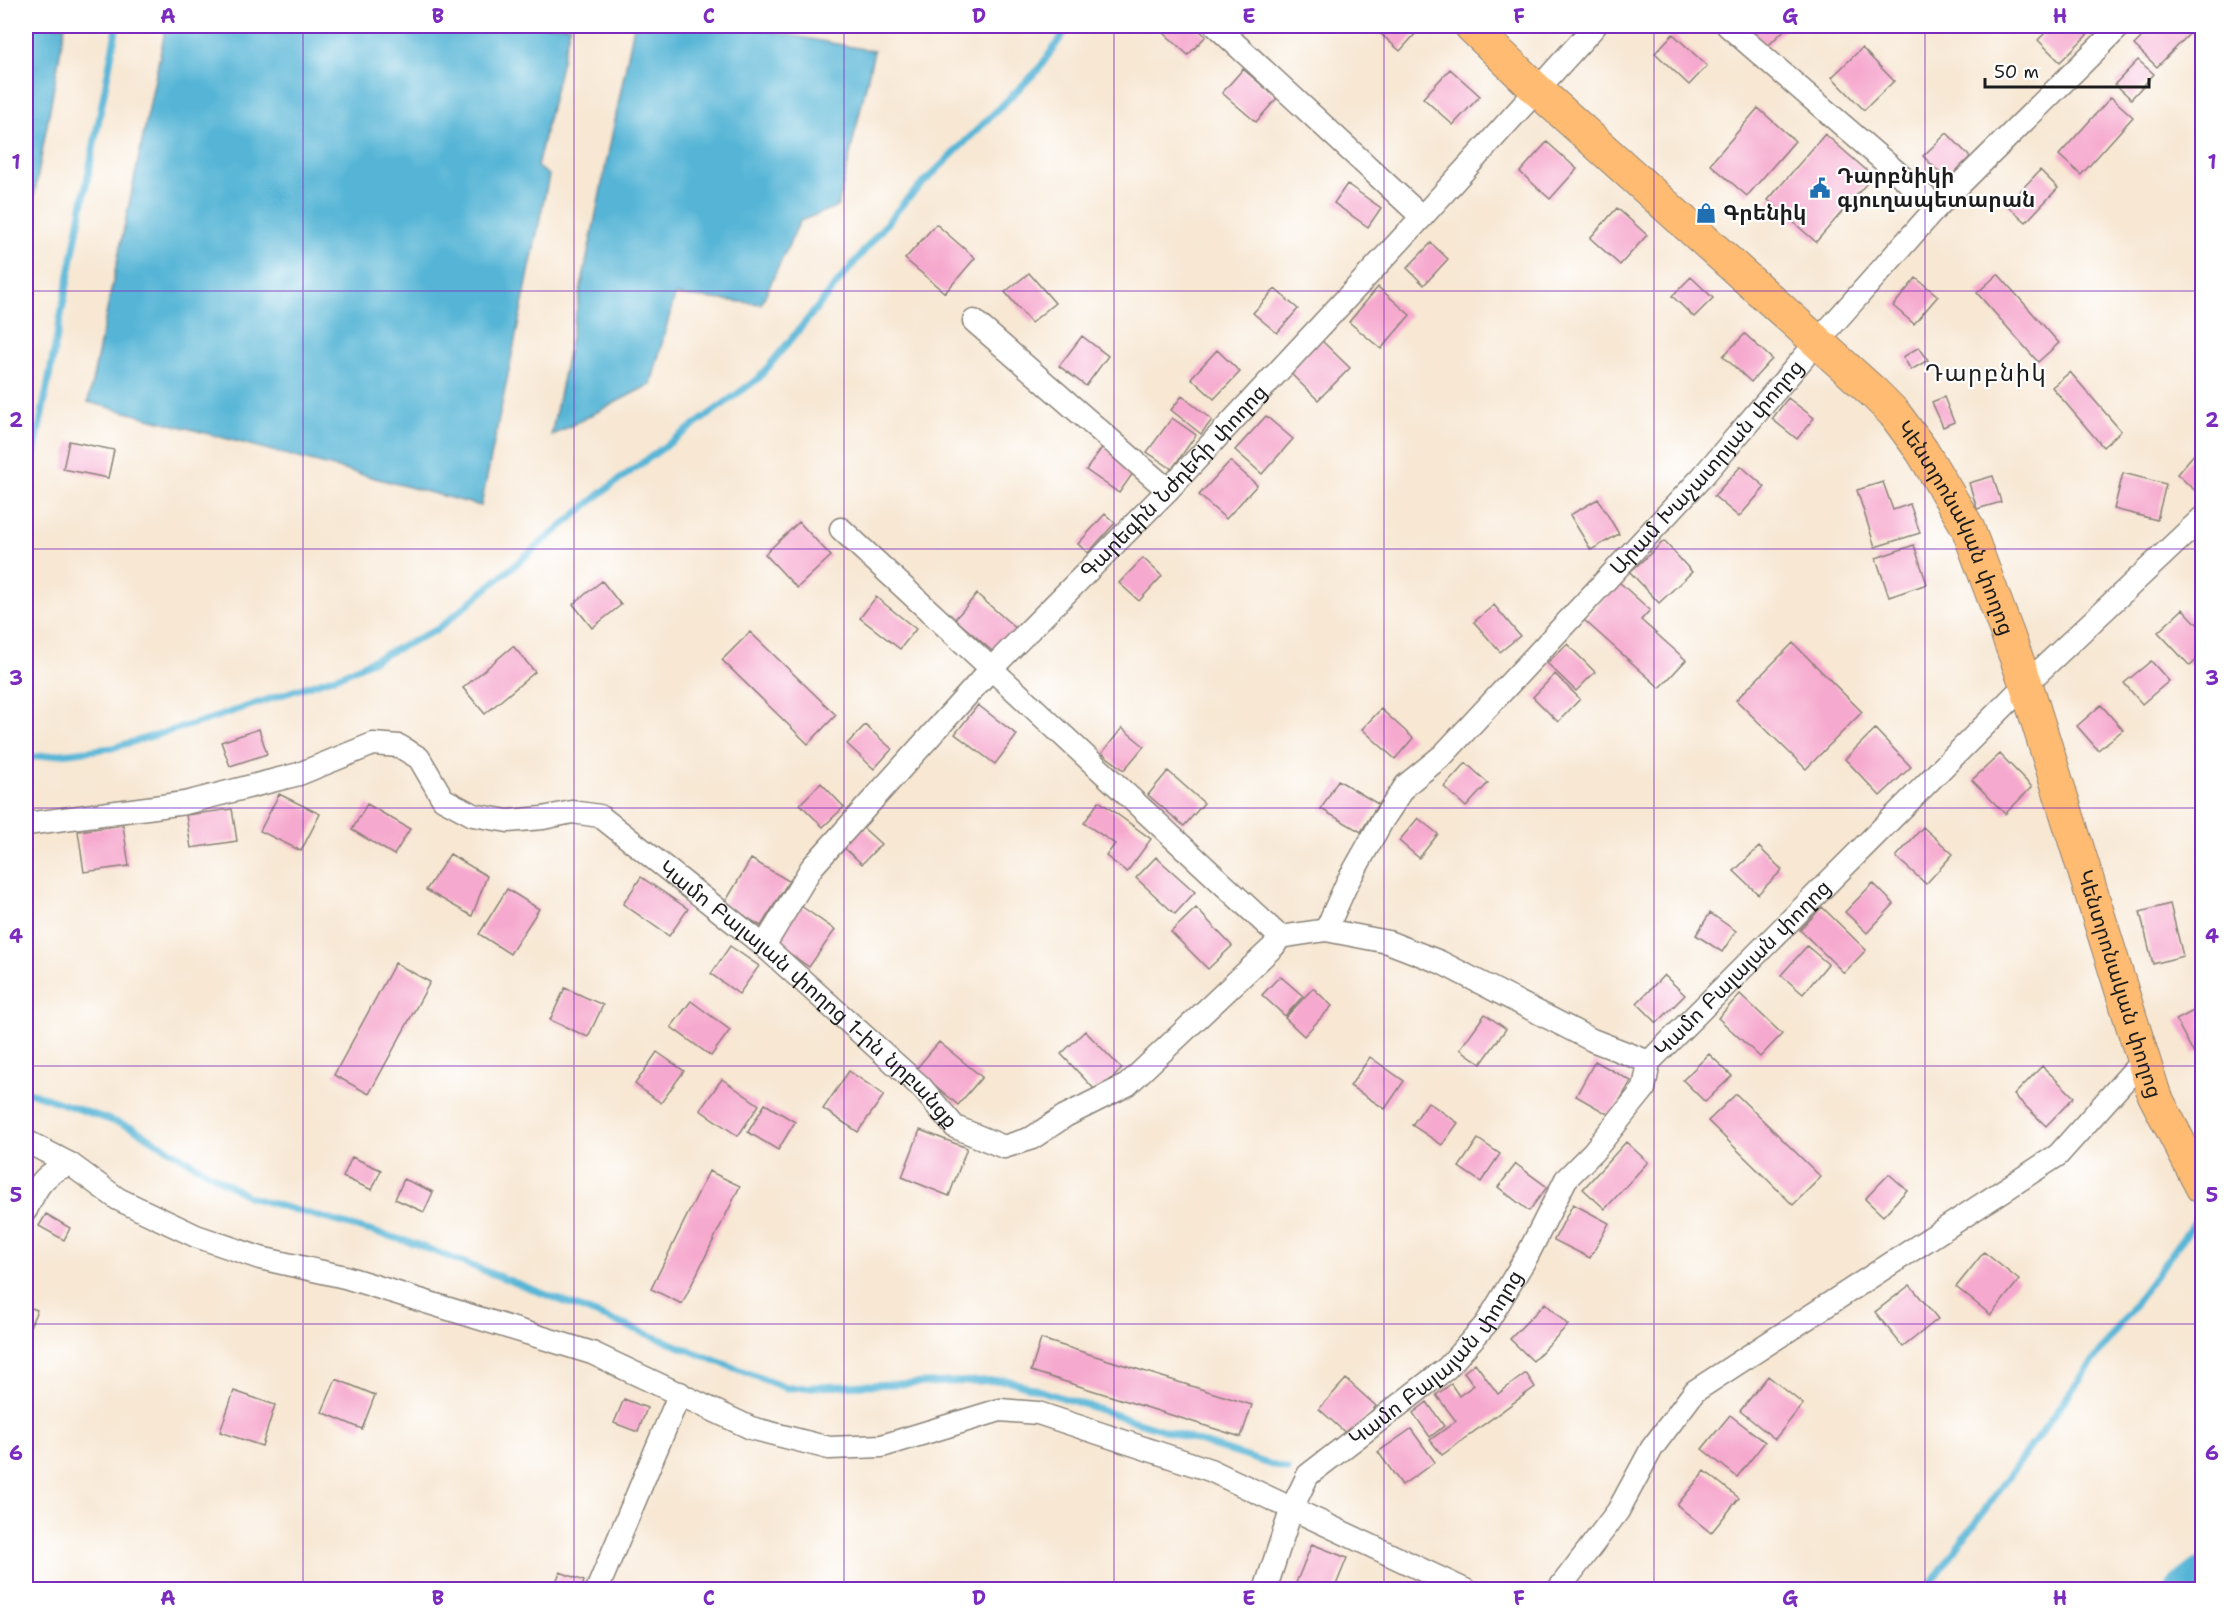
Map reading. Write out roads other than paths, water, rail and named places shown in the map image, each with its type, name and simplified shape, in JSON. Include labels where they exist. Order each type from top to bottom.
[{"type":"main road","name":"Կենտրոնական փողոց","points":[[1471,26],[1535,88],[1774,305],[1818,341],[1894,413],[1948,492],[1967,526],[2026,684],[2154,1094],[2201,1183]]},
{"type":"street","points":[[1216,26],[1422,217]]},
{"type":"street","name":"Գարեգին Նժդեհի փողոց","points":[[764,946],[812,867],[990,670],[1168,490],[1422,217],[1535,88],[1595,26]]},
{"type":"street","points":[[1728,26],[1937,207]]},
{"type":"street","name":"Արամ Խաչատրյան փողոց","points":[[1326,930],[1364,851],[1406,785],[1443,755],[1702,477],[1937,207],[2120,26]]},
{"type":"street","points":[[974,321],[1168,490]]},
{"type":"street","name":"Կամո Բալայան փողոց","points":[[1265,1590],[1292,1508],[1308,1475],[1447,1368],[1486,1324],[1527,1256],[1566,1179],[1593,1152],[1644,1089],[1649,1062],[2026,684],[2202,518]]},
{"type":"street","points":[[841,529],[990,670],[1280,937],[1326,930],[1388,942],[1440,962],[1592,1040],[1649,1062]]},
{"type":"street","name":"Կամո Բալայան փողոց 1-ին նրբանցք","points":[[26,824],[185,803],[299,774],[373,744],[399,746],[419,758],[443,799],[473,815],[508,821],[543,818],[572,812],[600,816],[764,946],[921,1087],[955,1127],[1004,1147],[1032,1138],[1065,1116],[1127,1085],[1182,1036],[1275,946],[1280,937]]},
{"type":"street","points":[[1558,1590],[1618,1511],[1652,1448],[1695,1391],[2058,1155],[2142,1061]]},
{"type":"street","points":[[26,1141],[70,1164],[118,1199],[196,1236],[260,1258],[345,1277],[592,1353],[751,1428],[829,1448],[882,1446],[1000,1410],[1038,1413],[1210,1470],[1465,1590]]},
{"type":"street","points":[[26,1210],[39,1181],[54,1170],[70,1164]]},
{"type":"street","points":[[597,1590],[680,1393]]},
{"type":"water","points":[[26,26],[65,26],[29,224],[26,223]]},
{"type":"water","points":[[166,26],[570,26],[537,167],[549,175],[481,506],[88,402]]},
{"type":"water","points":[[634,26],[742,26],[874,51],[838,206],[800,221],[761,304],[675,295],[651,384],[551,436]]},
{"type":"waterway","points":[[26,496],[117,26]]},
{"type":"waterway","points":[[26,758],[112,748],[207,720],[344,674],[438,629],[605,490],[759,378],[906,200],[1038,70],[1069,26]]},
{"type":"waterway","points":[[26,1091],[133,1128],[249,1197],[413,1243],[786,1388],[1007,1380],[1288,1470]]},
{"type":"waterway","points":[[1926,1590],[2202,1212]]},
{"type":"waterway","points":[[2185,1590],[2202,1577]]},
{"type":"place","name":"Դարբնիկի գյուղապետարան","points":[[1820,188]]},
{"type":"place","name":"Գրենիկ","points":[[1706,213]]},
{"type":"district","name":"Դարբնիկ","points":[[1986,373]]}]
